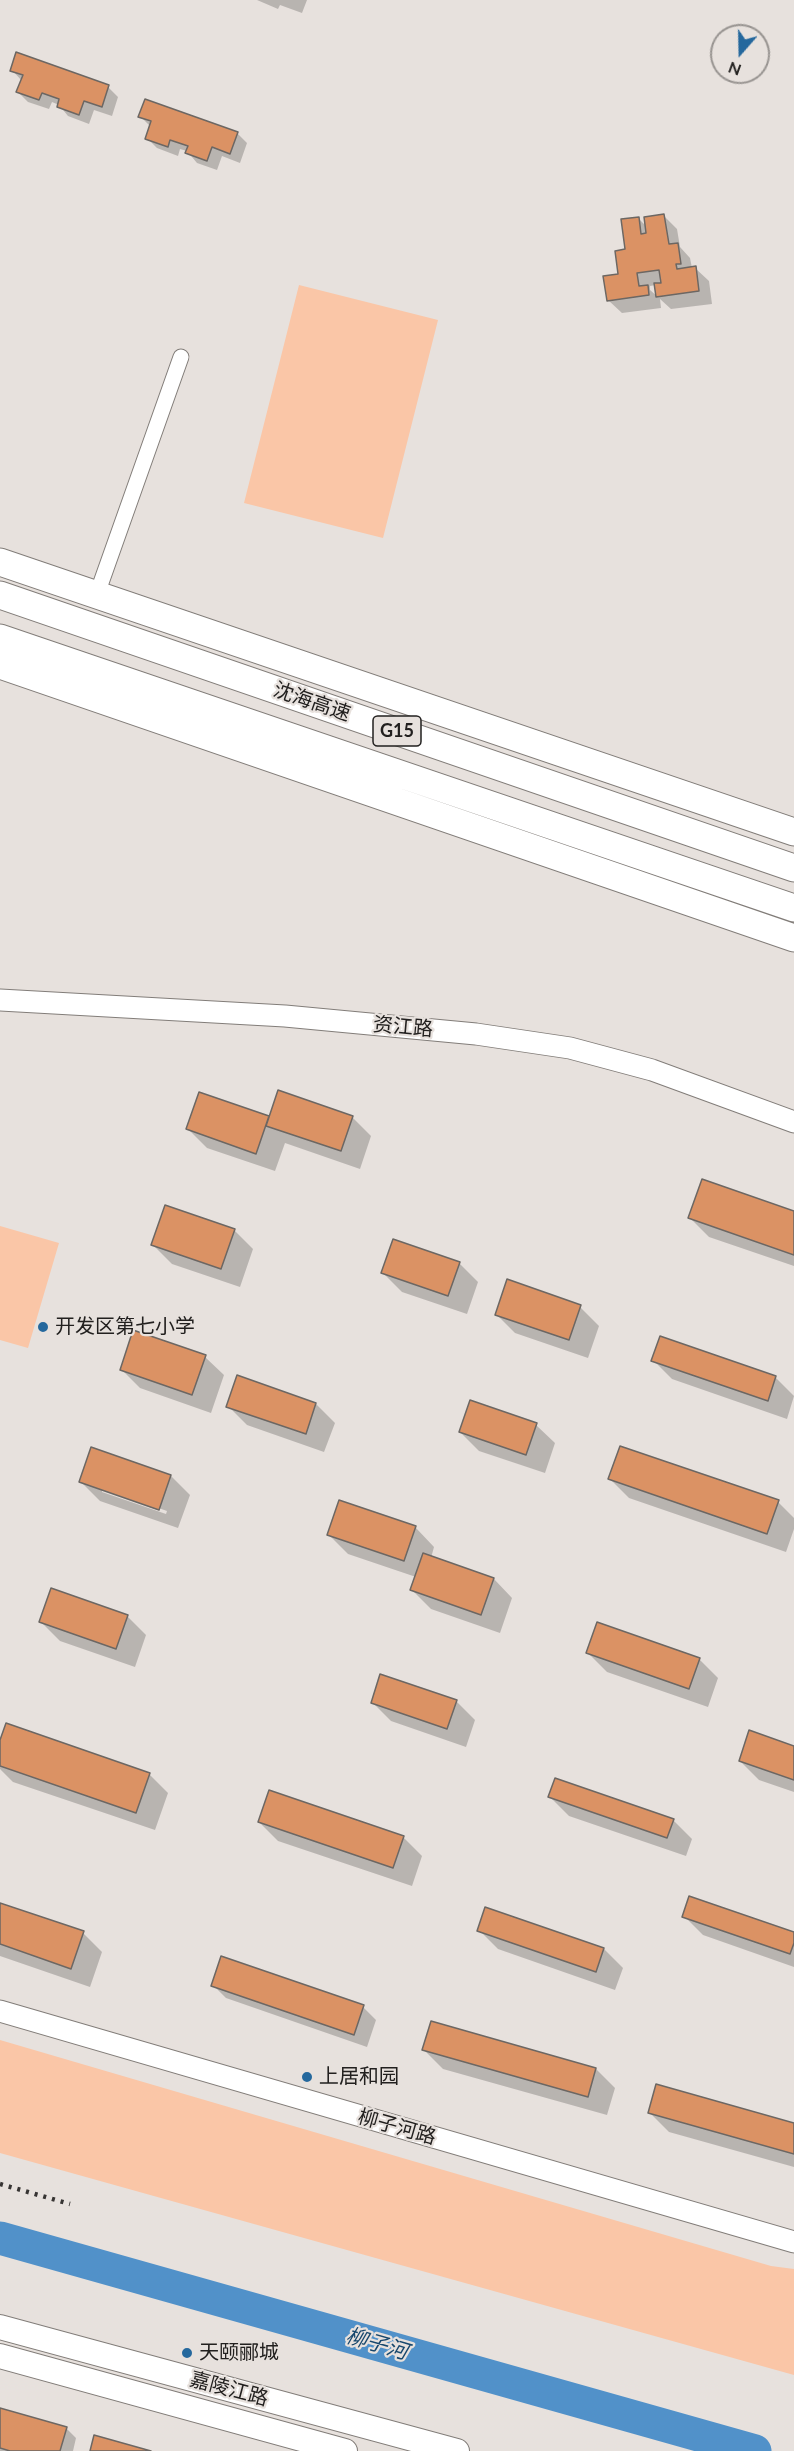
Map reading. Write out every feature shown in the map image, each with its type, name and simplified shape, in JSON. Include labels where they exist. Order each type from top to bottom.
[{"type":"highway","points":[[0,562],[794,832]]},
{"type":"highway","name":"沈海高速","points":[[0,595],[794,868]]},
{"type":"highway","name":"沈海高速","points":[[0,638],[794,908]]},
{"type":"highway","points":[[0,665],[794,939]]},
{"type":"main road","name":"嘉陵江路","points":[[0,2327],[457,2451]]},
{"type":"main road","name":"嘉陵江路","points":[[0,2356],[345,2451]]},
{"type":"street","points":[[97,594],[181,357]]},
{"type":"street","name":"资江路","points":[[0,1000],[285,1016],[476,1034],[570,1048],[652,1070],[794,1122]]},
{"type":"street","name":"柳子河路","points":[[0,2012],[794,2242]]},
{"type":"shaded area","points":[[299,285],[438,320],[383,538],[244,503]]},
{"type":"shaded area","points":[[0,1226],[59,1243],[28,1348],[0,1340]]},
{"type":"shaded area","points":[[0,2040],[771,2266],[794,2269],[794,2375],[0,2153]]},
{"type":"building","points":[[16,52],[109,85],[102,107],[84,101],[79,115],[57,107],[59,99],[42,93],[39,100],[16,92],[23,75],[10,71]]},
{"type":"building","points":[[145,99],[238,132],[230,154],[212,147],[207,161],[185,153],[188,146],[170,140],[168,147],[145,139],[151,121],[138,117]]},
{"type":"building","points":[[664,214],[669,244],[678,243],[681,264],[676,264],[677,269],[696,266],[699,291],[656,297],[654,283],[661,283],[659,270],[637,273],[639,286],[648,285],[649,295],[607,301],[603,276],[618,274],[615,251],[625,249],[621,219],[639,217],[641,234],[646,233],[644,217]]},
{"type":"building","points":[[278,1090],[353,1116],[341,1151],[266,1126]]},
{"type":"building","points":[[199,1092],[269,1116],[256,1154],[186,1129]]},
{"type":"building","points":[[702,1179],[794,1211],[794,1255],[688,1218]]},
{"type":"building","points":[[165,1205],[235,1229],[221,1269],[151,1245]]},
{"type":"building","points":[[393,1239],[460,1262],[448,1296],[381,1273]]},
{"type":"building","points":[[507,1279],[581,1305],[569,1340],[495,1315]]},
{"type":"building","points":[[133,1330],[206,1355],[192,1395],[120,1370]]},
{"type":"building","points":[[660,1336],[776,1376],[768,1401],[651,1361]]},
{"type":"building","points":[[237,1375],[316,1403],[306,1434],[226,1407]]},
{"type":"building","points":[[470,1400],[537,1423],[526,1455],[459,1432]]},
{"type":"building","points":[[620,1446],[779,1500],[767,1534],[608,1479]]},
{"type":"building","points":[[91,1447],[171,1475],[159,1510],[79,1482]]},
{"type":"building","points":[[339,1500],[416,1526],[404,1561],[327,1535]]},
{"type":"building","points":[[423,1553],[494,1578],[481,1615],[410,1590]]},
{"type":"building","points":[[51,1588],[128,1615],[116,1649],[39,1622]]},
{"type":"building","points":[[597,1622],[700,1658],[689,1689],[586,1653]]},
{"type":"building","points":[[380,1674],[457,1700],[447,1729],[371,1703]]},
{"type":"building","points":[[6,1723],[150,1773],[136,1813],[0,1766],[0,1740]]},
{"type":"building","points":[[749,1730],[794,1746],[794,1780],[739,1761]]},
{"type":"building","points":[[555,1778],[674,1819],[667,1838],[548,1797]]},
{"type":"building","points":[[269,1790],[404,1836],[393,1868],[258,1822]]},
{"type":"building","points":[[689,1896],[794,1932],[794,1943],[790,1954],[682,1917]]},
{"type":"building","points":[[0,1903],[84,1931],[71,1969],[0,1944]]},
{"type":"building","points":[[485,1907],[604,1948],[596,1972],[477,1931]]},
{"type":"building","points":[[221,1956],[364,2005],[354,2035],[211,1986]]},
{"type":"building","points":[[431,2021],[596,2068],[588,2097],[422,2050]]},
{"type":"building","points":[[656,2084],[794,2123],[794,2154],[648,2113]]},
{"type":"building","points":[[0,2408],[67,2427],[60,2451],[10,2451],[0,2448]]},
{"type":"building","points":[[94,2435],[151,2451],[90,2451]]},
{"type":"waterway","name":"柳子河","points":[[0,2238],[755,2451]]},
{"type":"railway","points":[[0,2184],[70,2204]]},
{"type":"place","name":"开发区第七小学","points":[[43,1327]]},
{"type":"place","name":"上居和园","points":[[307,2077]]},
{"type":"place","name":"天颐郦城","points":[[187,2353]]}]
